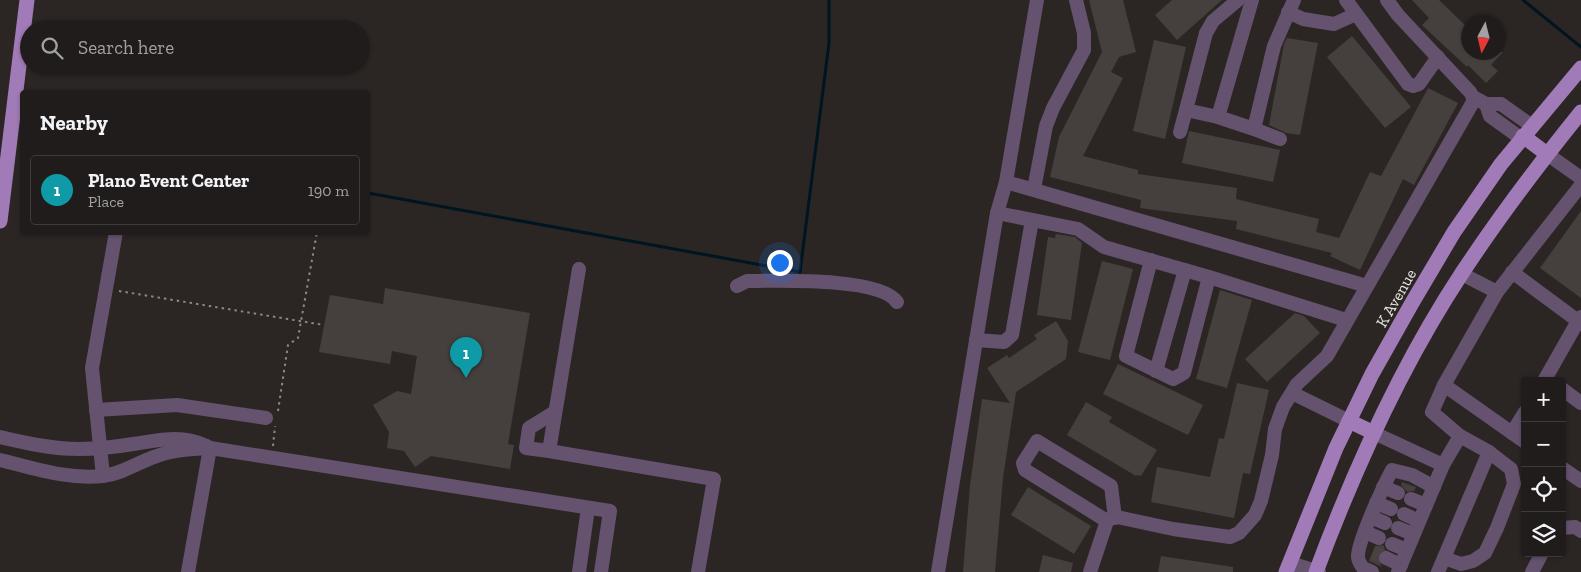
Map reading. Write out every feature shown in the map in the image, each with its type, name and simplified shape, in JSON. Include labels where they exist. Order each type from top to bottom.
[{"type":"main road","points":[[25,20],[27,0]]},
{"type":"main road","points":[[0,220],[20,57]]},
{"type":"main road","name":"K Avenue","points":[[1288,567],[1336,448],[1349,421],[1372,374],[1438,259],[1500,164],[1581,68]]},
{"type":"main road","points":[[1317,572],[1354,478],[1374,434],[1407,370],[1462,274],[1548,154],[1581,112]]},
{"type":"main road","points":[[1526,134],[1548,154]]},
{"type":"main road","points":[[1438,259],[1462,274]]},
{"type":"main road","points":[[1349,421],[1374,434]]},
{"type":"lane","points":[[938,572],[997,214],[1006,182],[1038,0]]},
{"type":"lane","points":[[1034,189],[1046,126],[1053,108],[1084,50],[1084,33],[1076,0]]},
{"type":"lane","points":[[1180,132],[1206,33],[1213,22],[1238,0]]},
{"type":"lane","points":[[1218,117],[1252,0]]},
{"type":"lane","points":[[1346,0],[1408,84],[1413,86],[1419,84],[1438,57]]},
{"type":"lane","points":[[1387,0],[1398,15],[1473,97],[1486,104],[1501,104],[1526,134]]},
{"type":"lane","points":[[1254,129],[1274,46],[1291,6],[1303,19],[1334,24],[1356,14]]},
{"type":"lane","points":[[1090,572],[1111,519],[1111,486],[1037,440],[1023,463],[1024,470],[1111,519],[1230,537],[1239,533],[1255,515],[1272,455],[1279,415],[1297,384],[1327,356],[1473,102],[1473,97]]},
{"type":"lane","points":[[1186,110],[1218,117],[1280,138]]},
{"type":"lane","points":[[1548,154],[1581,178]]},
{"type":"lane","points":[[1006,182],[1366,286]]},
{"type":"lane","points":[[1444,558],[1461,564],[1473,561],[1485,553],[1514,484],[1511,469],[1489,452],[1460,436],[1432,412],[1444,385],[1497,292],[1581,185]]},
{"type":"lane","points":[[997,214],[1078,229],[1104,247],[1209,277],[1346,320]]},
{"type":"lane","points":[[976,340],[1004,342],[1012,335],[1032,220]]},
{"type":"lane","points":[[103,476],[92,368],[115,235]]},
{"type":"lane","points":[[1151,260],[1126,356],[1173,379],[1184,374],[1209,277]]},
{"type":"lane","points":[[549,451],[580,269]]},
{"type":"lane","points":[[1156,371],[1184,270]]},
{"type":"lane","points":[[1512,272],[1580,320],[1549,377]]},
{"type":"lane","points":[[1462,274],[1497,292]]},
{"type":"lane","points":[[737,286],[747,281],[844,283],[884,291],[893,296],[897,302]]},
{"type":"lane","points":[[1444,385],[1521,439]]},
{"type":"lane","points":[[1566,392],[1581,403]]},
{"type":"lane","points":[[1292,393],[1349,421]]},
{"type":"lane","points":[[96,410],[176,406],[204,408],[266,418]]},
{"type":"lane","points":[[556,412],[529,428],[526,448],[714,478],[698,572]]},
{"type":"lane","points":[[1512,433],[1521,418]]},
{"type":"lane","points":[[1374,434],[1443,466]]},
{"type":"lane","points":[[1360,546],[1399,568],[1443,466],[1460,436]]},
{"type":"lane","points":[[0,438],[55,447],[100,448],[175,438],[195,440],[210,448]]},
{"type":"lane","points":[[188,572],[210,448]]},
{"type":"lane","points":[[0,460],[53,473],[103,476],[120,472],[157,455],[182,450],[210,448],[610,511],[601,572]]},
{"type":"lane","points":[[1438,572],[1489,452]]},
{"type":"lane","points":[[1412,475],[1421,455]]},
{"type":"lane","points":[[1372,572],[1363,568],[1358,558],[1360,546],[1382,487],[1392,470],[1412,475],[1434,487]]},
{"type":"lane","points":[[1566,471],[1581,482]]},
{"type":"lane","points":[[1382,487],[1426,505]]},
{"type":"lane","points":[[1376,503],[1419,521]]},
{"type":"lane","points":[[579,572],[588,508]]},
{"type":"lane","points":[[1371,517],[1413,534]]},
{"type":"lane","points":[[1566,528],[1574,527],[1581,531]]},
{"type":"lane","points":[[1365,532],[1407,550]]},
{"type":"lane","points":[[1532,572],[1540,557]]},
{"type":"lane","points":[[1288,567],[1317,572]]},
{"type":"path","points":[[272,446],[288,345],[298,338],[316,235]]},
{"type":"path","points":[[106,289],[324,325]]},
{"type":"building","points":[[1089,0],[1123,0],[1136,52],[1119,57],[1111,72],[1123,78],[1083,156],[1138,170],[1138,174],[1237,188],[1236,199],[1319,219],[1316,232],[1339,238],[1370,172],[1381,176],[1428,88],[1458,103],[1414,185],[1403,179],[1360,270],[1330,256],[1332,253],[1236,229],[1237,221],[1140,208],[1141,200],[1050,177],[1059,137],[1102,52]]},
{"type":"building","points":[[1172,0],[1222,0],[1177,40],[1155,15]]},
{"type":"building","points":[[1412,0],[1439,0],[1461,21],[1461,60],[1496,60],[1491,65],[1498,71],[1486,83],[1422,25],[1429,18]]},
{"type":"building","points":[[1352,36],[1411,107],[1385,128],[1327,57]]},
{"type":"building","points":[[1287,38],[1318,43],[1300,135],[1286,133],[1269,125],[1284,44]]},
{"type":"building","points":[[1154,40],[1186,47],[1165,139],[1133,131]]},
{"type":"building","points":[[1189,131],[1280,150],[1273,182],[1182,163]]},
{"type":"building","points":[[1581,211],[1581,298],[1540,268]]},
{"type":"building","points":[[1056,234],[1075,237],[1082,243],[1071,320],[1037,315],[1048,237],[1055,238]]},
{"type":"building","points":[[1102,261],[1133,269],[1110,360],[1078,352]]},
{"type":"building","points":[[385,288],[530,313],[508,444],[514,445],[510,469],[431,456],[415,467],[404,451],[387,448],[389,432],[373,405],[397,391],[411,394],[417,356],[392,351],[390,364],[319,352],[330,295],[383,304]]},
{"type":"building","points":[[1220,290],[1252,300],[1227,388],[1196,379]]},
{"type":"building","points":[[1295,313],[1304,316],[1320,333],[1267,382],[1245,359]]},
{"type":"building","points":[[1056,321],[1068,341],[1066,359],[1016,392],[1003,478],[995,572],[963,572],[970,485],[982,399],[1010,403],[987,368],[1007,355],[1009,358],[1037,339],[1034,335]]},
{"type":"building","points":[[1118,364],[1203,405],[1188,435],[1103,394]]},
{"type":"building","points":[[1237,383],[1269,390],[1250,474],[1243,473],[1234,518],[1151,502],[1157,467],[1210,477],[1219,438],[1224,439]]},
{"type":"building","points":[[1086,402],[1112,417],[1109,422],[1157,450],[1141,476],[1136,476],[1067,435]]},
{"type":"building","points":[[1402,482],[1416,487],[1414,491],[1407,492],[1401,485]]},
{"type":"building","points":[[1028,487],[1091,526],[1074,554],[1011,515]]},
{"type":"building","points":[[1383,545],[1385,549],[1381,551],[1377,558],[1382,567],[1369,561],[1375,546]]},
{"type":"building","points":[[1043,555],[1073,563],[1071,572],[1039,572]]},
{"type":"building","points":[[1161,556],[1233,567],[1233,572],[1158,572]]},
{"type":"waterway","points":[[370,193],[800,272],[829,43],[829,0]]},
{"type":"waterway","points":[[1523,0],[1581,47]]},
{"type":"tunnel","points":[[1373,552],[1386,558]]},
{"type":"place","name":"Plano Event Center","points":[[466,378]]}]
